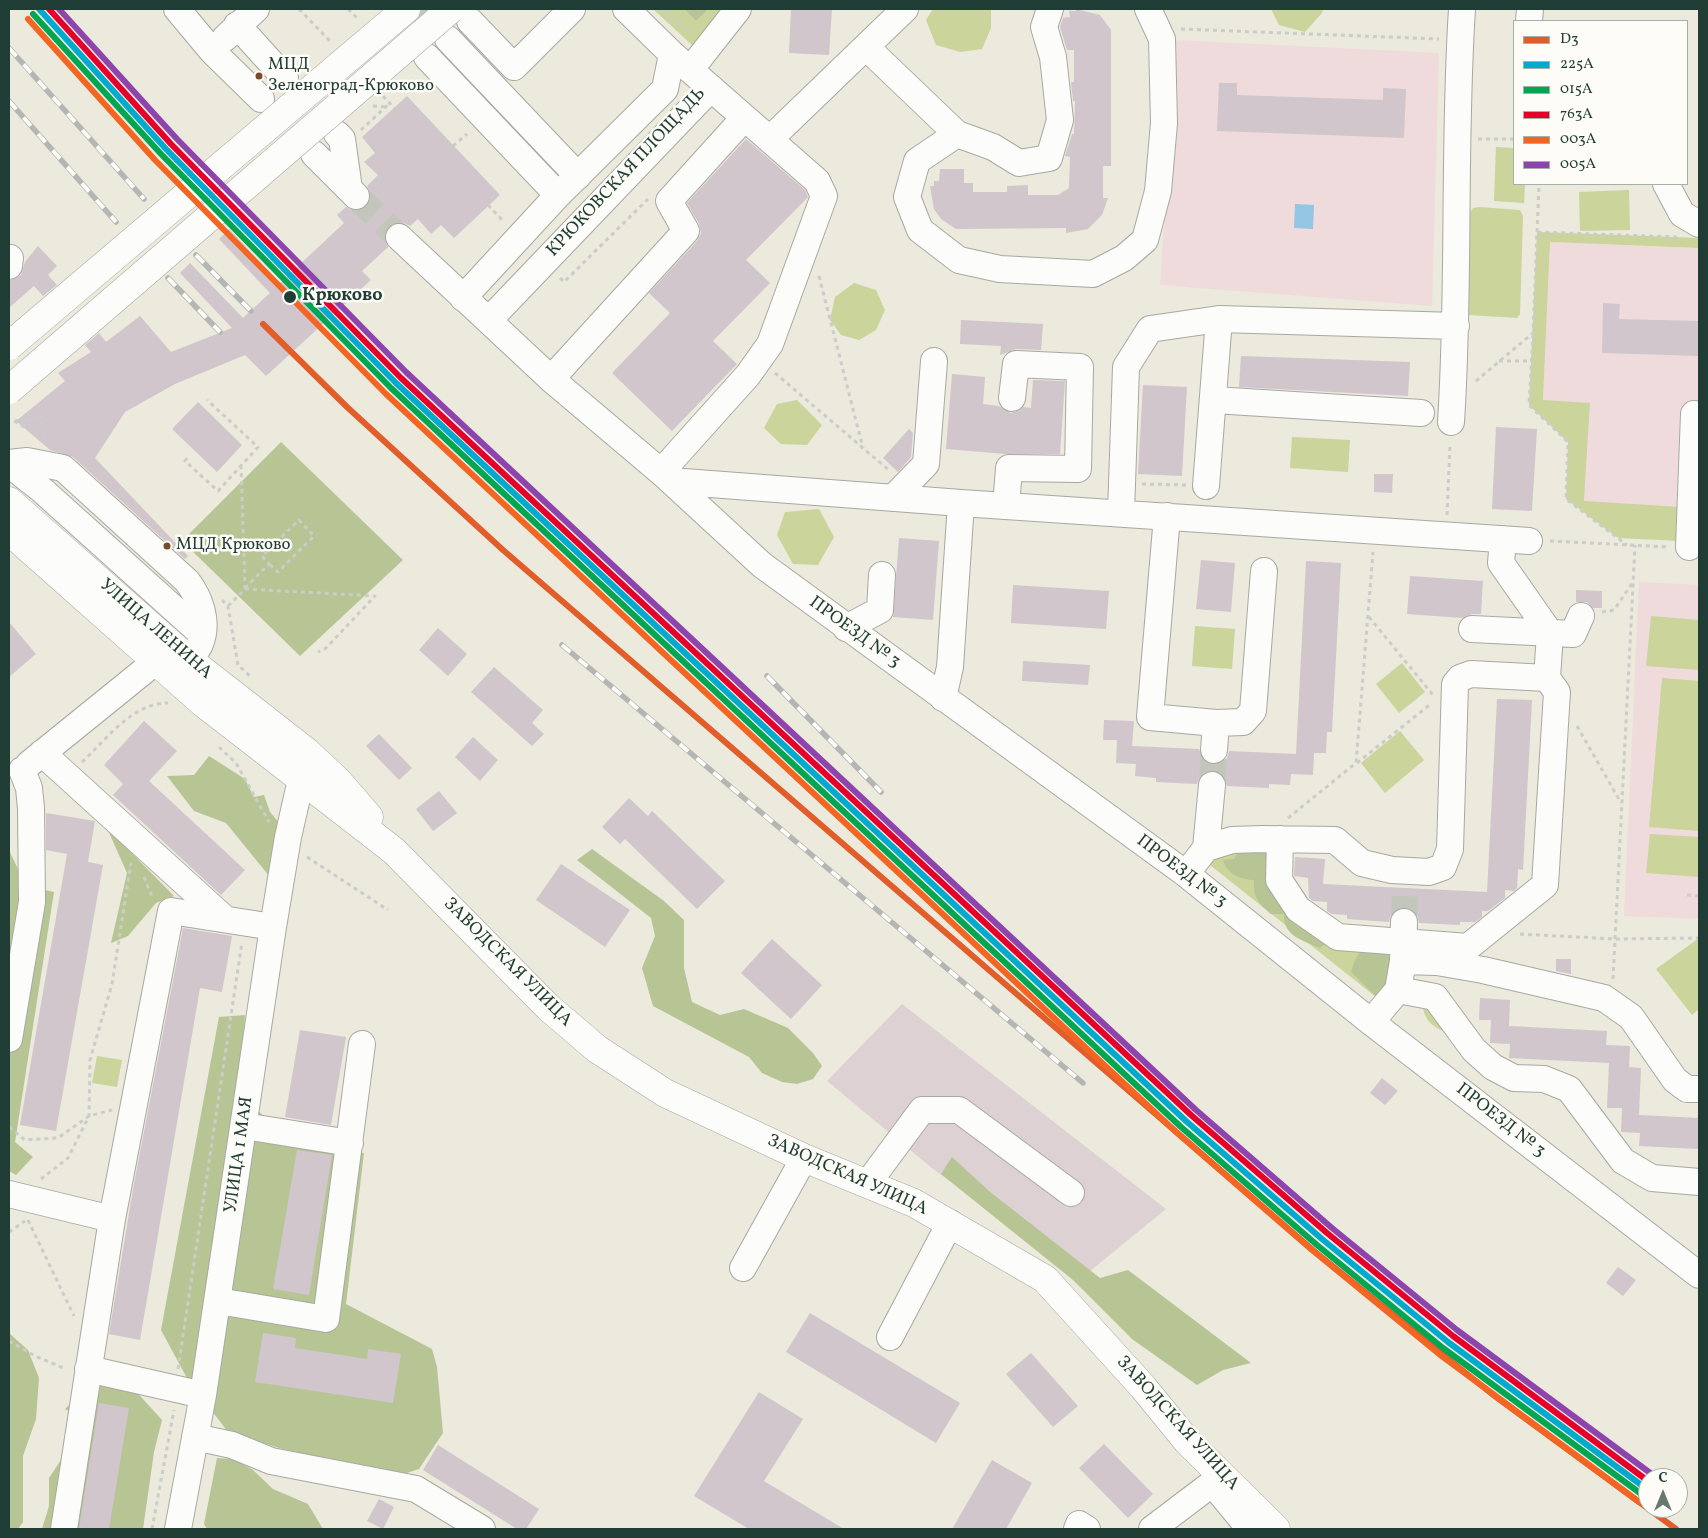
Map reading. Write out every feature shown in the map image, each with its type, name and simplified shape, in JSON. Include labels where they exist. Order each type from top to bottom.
[{"type":"main road","points":[[9,346],[406,9]]},
{"type":"main road","points":[[9,390],[461,15]]},
{"type":"main road","name":"УЛИЦА ЛЕНИНА","points":[[9,501],[188,659],[307,752]]},
{"type":"main road","name":"УЛИЦА ЛЕНИНА","points":[[9,531],[203,703],[301,780]]},
{"type":"main road","name":"ЗАВОДСКАЯ УЛИЦА","points":[[307,752],[337,780],[373,821],[394,851]]},
{"type":"main road","name":"ЗАВОДСКАЯ УЛИЦА","points":[[301,780],[394,851],[548,1008],[597,1048],[665,1093],[804,1158],[914,1203],[1045,1279],[1138,1382],[1217,1479],[1276,1529]]},
{"type":"street","points":[[177,9],[212,51],[261,99]]},
{"type":"street","points":[[461,15],[514,67],[572,9]]},
{"type":"street","name":"КРЮКОВСКАЯ ПЛОЩАДЬ","points":[[489,320],[711,88],[626,9]]},
{"type":"street","points":[[463,298],[558,195],[665,89],[681,62],[708,49],[738,9]]},
{"type":"street","points":[[770,139],[906,9]]},
{"type":"street","points":[[866,47],[956,134],[993,147],[1018,162],[1049,158],[1060,120],[1053,58],[1044,27],[1050,9]]},
{"type":"street","points":[[956,134],[917,161],[906,197],[920,230],[959,260],[1000,269],[1093,274],[1124,258],[1145,240],[1158,191],[1164,123],[1162,39],[1148,9]]},
{"type":"street","points":[[1452,411],[1456,326],[1457,139],[1462,9]]},
{"type":"street","points":[[212,51],[247,17],[285,78]]},
{"type":"street","points":[[448,39],[578,176]]},
{"type":"street","name":"КРЮКОВСКАЯ ПЛОЩАДЬ","points":[[427,57],[558,195]]},
{"type":"street","points":[[666,477],[748,375],[770,344],[824,196],[817,181],[711,88]]},
{"type":"street","points":[[551,379],[686,231],[669,201],[736,127]]},
{"type":"street","points":[[314,154],[353,193],[340,137]]},
{"type":"street","points":[[1667,185],[1690,231]]},
{"type":"street","name":"ПРОЕЗД № 3","points":[[399,237],[551,379],[666,477],[762,565],[1186,874],[1371,1022],[1699,1274]]},
{"type":"street","points":[[1121,513],[1126,367],[1150,329],[1219,319],[1456,326]]},
{"type":"street","points":[[1206,486],[1219,319]]},
{"type":"street","points":[[899,491],[926,464],[934,361]]},
{"type":"street","points":[[1006,506],[1009,468],[1078,469],[1080,367],[1016,364],[1012,398]]},
{"type":"street","points":[[1214,400],[1421,413]]},
{"type":"street","points":[[1689,547],[1694,414]]},
{"type":"street","points":[[9,464],[54,500],[202,634],[200,646],[188,659],[155,662],[15,775],[29,788],[32,902],[9,1039]]},
{"type":"street","points":[[666,477],[899,491],[961,503],[1375,532],[1529,540]]},
{"type":"street","points":[[943,698],[950,667],[961,503]]},
{"type":"street","points":[[1167,516],[1150,718],[1216,723],[1243,722],[1253,711],[1264,571]]},
{"type":"street","points":[[1271,839],[1279,880],[1298,909],[1338,937],[1468,947],[1545,886],[1552,685],[1550,633],[1501,563],[1503,539]]},
{"type":"street","points":[[846,628],[880,610],[882,575]]},
{"type":"street","points":[[1472,628],[1573,634],[1581,616]]},
{"type":"street","points":[[155,662],[157,648],[156,632]]},
{"type":"street","points":[[1206,848],[1232,840],[1335,840],[1362,863],[1392,870],[1406,879],[1443,867],[1450,849],[1455,684],[1460,678],[1471,674],[1552,685]]},
{"type":"street","points":[[1214,750],[1216,723]]},
{"type":"street","name":"УЛИЦА 1 МАЯ","points":[[178,1529],[218,1301],[273,927],[275,830],[301,780],[307,752]]},
{"type":"street","points":[[42,753],[235,921]]},
{"type":"street","points":[[1186,874],[1206,848],[1212,785]]},
{"type":"street","points":[[64,1529],[112,1219],[171,911],[273,927]]},
{"type":"street","points":[[1371,1022],[1398,990],[1403,941]]},
{"type":"street","points":[[1403,941],[1437,962],[1483,970],[1604,998],[1631,1017],[1675,1080],[1687,1089],[1699,1089]]},
{"type":"street","points":[[1398,990],[1436,997],[1474,1050],[1493,1067],[1514,1078],[1544,1078],[1569,1089],[1623,1161],[1652,1178],[1699,1182]]},
{"type":"street","points":[[218,1301],[326,1319],[362,1044]]},
{"type":"street","points":[[868,1183],[922,1110],[959,1110],[1071,1193]]},
{"type":"street","points":[[244,1126],[350,1143]]},
{"type":"street","points":[[743,1268],[804,1158]]},
{"type":"street","points":[[18,1203],[112,1219]]},
{"type":"street","points":[[890,1337],[950,1223]]},
{"type":"street","points":[[89,1366],[203,1395]]},
{"type":"street","points":[[195,1437],[232,1445],[271,1461],[416,1489],[482,1529]]},
{"type":"street","points":[[1152,1529],[1217,1479],[1250,1529]]},
{"type":"street","points":[[1076,1529],[1080,1524],[1087,1529]]},
{"type":"path","points":[[299,9],[330,41]]},
{"type":"path","points":[[348,9],[357,18]]},
{"type":"path","points":[[662,9],[708,49]]},
{"type":"path","points":[[1177,29],[1460,40]]},
{"type":"path","points":[[382,96],[394,108]]},
{"type":"path","points":[[340,137],[350,140],[390,103]]},
{"type":"path","points":[[370,106],[386,107]]},
{"type":"path","points":[[462,128],[474,141]]},
{"type":"path","points":[[453,146],[467,134]]},
{"type":"path","points":[[1457,139],[1513,139]]},
{"type":"path","points":[[1539,185],[1529,405],[1568,442],[1566,499],[1627,545]]},
{"type":"path","points":[[488,205],[505,222],[511,216]]},
{"type":"path","points":[[1537,232],[1690,231]]},
{"type":"path","points":[[818,275],[863,448]]},
{"type":"path","points":[[1446,536],[1452,411],[1499,361],[1533,333]]},
{"type":"path","points":[[760,359],[863,448],[899,491]]},
{"type":"path","points":[[1499,361],[1531,361]]},
{"type":"path","points":[[187,458],[185,461],[218,491],[258,447],[207,400]]},
{"type":"path","points":[[14,421],[42,417],[43,439]]},
{"type":"path","points":[[241,466],[244,589]]},
{"type":"path","points":[[1122,484],[1206,486]]},
{"type":"path","points":[[299,520],[314,536],[278,572],[270,564],[262,556],[299,520]]},
{"type":"path","points":[[1356,764],[1375,532]]},
{"type":"path","points":[[1529,540],[1689,547]]},
{"type":"path","points":[[1604,998],[1613,988],[1635,546]]},
{"type":"path","points":[[228,606],[270,564]]},
{"type":"path","points":[[1581,616],[1614,610],[1633,582]]},
{"type":"path","points":[[244,589],[375,596],[326,648],[318,652]]},
{"type":"path","points":[[1271,839],[1356,764],[1436,699],[1368,616]]},
{"type":"path","points":[[1552,685],[1621,802]]},
{"type":"path","points":[[138,709],[156,703],[174,703]]},
{"type":"path","points":[[216,744],[236,763],[275,830],[306,856],[388,910]]},
{"type":"path","points":[[9,1232],[18,1203],[68,1158],[89,1116],[90,1060],[112,984],[133,855]]},
{"type":"path","points":[[1687,895],[1699,896]]},
{"type":"path","points":[[152,1529],[173,1422],[175,1389],[235,921]]},
{"type":"path","points":[[1487,932],[1615,939],[1699,938]]},
{"type":"path","points":[[9,1127],[25,1140],[58,1138],[89,1116],[134,1104]]},
{"type":"path","points":[[18,1203],[89,1366]]},
{"type":"path","points":[[9,1341],[35,1356],[89,1366]]},
{"type":"shaded area","points":[[1176,40],[1439,53],[1432,306],[1160,285]]},
{"type":"shaded area","points":[[1550,242],[1699,248],[1699,507],[1584,502],[1590,404],[1543,401]]},
{"type":"shaded area","points":[[1639,582],[1699,585],[1699,919],[1624,916]]},
{"type":"shaded area","points":[[902,1004],[1166,1209],[1084,1276],[933,1169],[827,1081]]},
{"type":"green space","points":[[653,9],[684,9],[696,21],[709,9],[732,9],[706,58]]},
{"type":"green space","points":[[684,9],[709,9],[696,21]]},
{"type":"green space","points":[[933,9],[991,9],[991,28],[982,49],[960,52],[936,45],[926,20]]},
{"type":"green space","points":[[1271,9],[1323,9],[1322,13],[1305,32],[1279,25]]},
{"type":"green space","points":[[1496,147],[1513,148],[1513,185],[1525,185],[1524,203],[1494,201]]},
{"type":"green space","points":[[1629,190],[1630,230],[1580,231],[1579,192]]},
{"type":"green space","points":[[1473,208],[1520,210],[1523,216],[1520,314],[1517,318],[1468,315],[1466,311],[1470,213]]},
{"type":"green space","points":[[1537,232],[1699,238],[1699,248],[1550,242],[1543,400],[1590,403],[1584,501],[1683,507],[1681,541],[1618,538],[1566,499],[1568,442],[1529,405]]},
{"type":"green space","points":[[854,283],[876,290],[885,310],[876,330],[859,340],[841,335],[830,320],[835,297]]},
{"type":"green space","points":[[797,400],[822,425],[807,445],[781,444],[764,428],[777,404]]},
{"type":"green space","points":[[1292,437],[1350,440],[1348,472],[1290,468]]},
{"type":"green space","points":[[281,442],[403,560],[300,656],[182,541]]},
{"type":"green space","points":[[819,509],[834,537],[818,565],[793,564],[777,535],[785,512]]},
{"type":"green space","points":[[1651,616],[1699,620],[1699,670],[1646,666]]},
{"type":"green space","points":[[1195,626],[1235,629],[1232,669],[1192,666]]},
{"type":"green space","points":[[1402,663],[1425,692],[1399,713],[1376,684]]},
{"type":"green space","points":[[1662,678],[1699,681],[1699,831],[1649,827]]},
{"type":"green space","points":[[1400,731],[1424,760],[1385,793],[1361,763]]},
{"type":"green space","points":[[209,756],[245,779],[254,797],[264,795],[270,812],[281,825],[270,877],[226,823],[194,811],[167,776],[194,775]]},
{"type":"green space","points":[[107,828],[174,896],[156,903],[128,936],[111,943],[127,873]]},
{"type":"green space","points":[[1650,834],[1699,837],[1699,877],[1646,873]]},
{"type":"green space","points":[[1256,839],[1290,879],[1299,885],[1300,895],[1327,936],[1325,944],[1320,948],[1300,940],[1290,932],[1284,914],[1271,914],[1260,903],[1254,891],[1254,880],[1244,879],[1235,875],[1225,865],[1223,860],[1234,859],[1241,846]]},
{"type":"green space","points":[[1232,840],[1279,880],[1338,937],[1396,941],[1381,1001],[1210,865],[1218,845]]},
{"type":"green space","points":[[592,849],[664,901],[684,920],[684,968],[692,1002],[720,1015],[744,1009],[788,1028],[813,1053],[822,1066],[813,1079],[797,1084],[782,1082],[762,1073],[749,1057],[653,1006],[642,968],[655,936],[651,918],[577,860]]},
{"type":"green space","points":[[9,850],[26,886],[54,892],[15,1142],[33,1157],[16,1175],[9,1171]]},
{"type":"green space","points":[[1699,938],[1699,1009],[1692,1015],[1656,969]]},
{"type":"green space","points":[[1364,945],[1397,953],[1388,985],[1378,998],[1351,972],[1354,962]]},
{"type":"green space","points":[[1429,1000],[1446,1032],[1432,1025],[1424,1014],[1422,1003]]},
{"type":"green space","points":[[245,1015],[240,1070],[253,1105],[286,1140],[364,1153],[346,1304],[432,1349],[437,1367],[443,1433],[419,1469],[404,1474],[366,1468],[279,1448],[228,1432],[188,1380],[161,1330],[219,1017]]},
{"type":"green space","points":[[97,1056],[122,1060],[117,1087],[92,1083]]},
{"type":"green space","points":[[952,1157],[989,1191],[1100,1278],[1128,1270],[1251,1363],[1223,1370],[1197,1385],[1132,1339],[1073,1280],[941,1174]]},
{"type":"green space","points":[[9,1333],[28,1350],[39,1378],[36,1419],[23,1456],[23,1522],[18,1529],[9,1529]]},
{"type":"green space","points":[[112,1365],[162,1420],[154,1452],[143,1529],[42,1529],[49,1506],[49,1478],[87,1421],[65,1409]]},
{"type":"green space","points":[[217,1458],[234,1459],[253,1470],[273,1489],[308,1504],[323,1529],[207,1529],[204,1524]]},
{"type":"water","points":[[1295,204],[1314,205],[1313,229],[1294,228]]},
{"type":"building","points":[[791,9],[832,9],[829,55],[789,53]]},
{"type":"building","points":[[1076,9],[1100,15],[1111,30],[1111,166],[1103,166],[1103,198],[1108,198],[1102,215],[1088,229],[1066,233],[1066,228],[956,229],[941,219],[934,209],[930,186],[934,186],[934,181],[939,181],[940,169],[964,169],[964,183],[973,183],[973,192],[1007,192],[1007,186],[1028,185],[1028,195],[1058,195],[1069,188],[1070,157],[1065,156],[1072,134],[1074,134],[1075,101],[1073,101],[1071,82],[1074,82],[1074,50],[1067,50],[1060,27],[1063,18],[1070,17],[1069,11],[1076,11]]},
{"type":"building","points":[[1219,83],[1237,83],[1237,95],[1383,100],[1383,88],[1406,89],[1404,138],[1217,131]]},
{"type":"building","points":[[407,96],[500,195],[454,238],[441,225],[431,234],[418,219],[410,226],[402,222],[388,226],[384,234],[388,247],[362,271],[371,280],[266,376],[245,355],[175,384],[125,412],[95,458],[188,556],[185,559],[73,457],[50,450],[16,421],[65,381],[58,373],[91,352],[85,345],[99,333],[106,342],[140,316],[171,352],[232,328],[180,273],[190,263],[243,318],[270,293],[219,239],[229,229],[280,283],[344,223],[337,215],[346,207],[359,211],[367,206],[371,199],[367,186],[378,175],[364,162],[375,153],[362,137]]},
{"type":"building","points":[[746,139],[805,190],[808,197],[746,260],[770,283],[713,341],[737,364],[672,431],[612,373],[670,313],[649,293],[697,241],[701,233],[699,224],[687,203]]},
{"type":"building","points":[[38,246],[57,266],[48,275],[57,285],[43,296],[34,286],[9,308],[9,281],[21,275],[25,262]]},
{"type":"building","points":[[1603,303],[1620,304],[1619,319],[1699,321],[1699,356],[1602,353]]},
{"type":"building","points":[[961,320],[1043,324],[1041,350],[1016,349],[1000,355],[1001,346],[960,344]]},
{"type":"building","points":[[1241,356],[1410,362],[1408,396],[1239,387]]},
{"type":"building","points":[[952,374],[985,377],[983,404],[999,406],[1011,413],[1023,407],[1031,408],[1033,380],[1065,381],[1060,454],[1006,454],[946,449]]},
{"type":"building","points":[[1143,385],[1187,387],[1182,476],[1138,474]]},
{"type":"building","points":[[198,402],[242,445],[217,472],[172,429]]},
{"type":"building","points":[[1496,427],[1537,429],[1532,511],[1492,509]]},
{"type":"building","points":[[909,429],[913,433],[911,457],[898,472],[883,458]]},
{"type":"building","points":[[1374,474],[1393,474],[1392,493],[1374,492]]},
{"type":"building","points":[[899,538],[939,541],[933,620],[893,617]]},
{"type":"building","points":[[1201,560],[1235,563],[1231,612],[1196,609]]},
{"type":"building","points":[[1306,561],[1341,563],[1332,732],[1327,732],[1326,753],[1314,753],[1313,775],[1291,774],[1290,785],[1269,784],[1269,788],[1227,786],[1221,773],[1213,770],[1205,772],[1200,776],[1197,784],[1156,782],[1156,778],[1135,776],[1136,764],[1116,763],[1117,740],[1103,740],[1104,720],[1134,721],[1132,746],[1199,749],[1205,762],[1212,765],[1221,763],[1227,758],[1229,751],[1296,754]]},
{"type":"building","points":[[1410,576],[1483,581],[1481,614],[1472,614],[1463,618],[1407,614]]},
{"type":"building","points":[[1013,585],[1109,591],[1106,629],[1011,623]]},
{"type":"building","points":[[1576,590],[1602,591],[1602,608],[1593,608],[1587,602],[1576,602]]},
{"type":"building","points":[[9,622],[36,654],[9,677]]},
{"type":"building","points":[[438,628],[467,654],[448,676],[419,650]]},
{"type":"building","points":[[1023,661],[1090,665],[1088,685],[1022,681]]},
{"type":"building","points":[[494,667],[543,710],[532,723],[544,734],[532,746],[471,692]]},
{"type":"building","points":[[1497,699],[1532,700],[1523,870],[1518,869],[1517,888],[1514,891],[1505,890],[1505,898],[1488,911],[1482,911],[1482,917],[1475,922],[1460,922],[1460,925],[1419,923],[1417,914],[1405,907],[1396,909],[1391,915],[1389,922],[1347,919],[1347,915],[1332,914],[1327,911],[1327,902],[1313,901],[1309,898],[1308,878],[1294,876],[1295,857],[1325,859],[1323,884],[1487,892]]},
{"type":"building","points":[[144,721],[177,751],[149,781],[245,870],[221,895],[113,795],[123,784],[104,765]]},
{"type":"building","points":[[379,734],[412,768],[399,780],[366,746]]},
{"type":"building","points":[[473,737],[498,760],[480,781],[455,757]]},
{"type":"building","points":[[439,791],[457,813],[433,831],[416,809]]},
{"type":"building","points":[[629,798],[648,816],[652,811],[725,881],[697,909],[625,839],[620,844],[602,827]]},
{"type":"building","points":[[46,813],[95,821],[88,862],[103,865],[56,1131],[20,1125],[67,854],[46,850]]},
{"type":"building","points":[[561,864],[630,910],[605,947],[536,900]]},
{"type":"building","points":[[183,928],[232,936],[222,992],[200,988],[140,1340],[109,1334],[133,1189]]},
{"type":"building","points":[[772,939],[822,985],[791,1019],[741,973]]},
{"type":"building","points":[[1556,959],[1571,959],[1571,974],[1556,971]]},
{"type":"building","points":[[1480,998],[1510,1000],[1509,1026],[1607,1031],[1606,1045],[1630,1046],[1629,1067],[1641,1068],[1639,1115],[1699,1118],[1699,1149],[1639,1146],[1640,1133],[1621,1132],[1622,1108],[1607,1108],[1609,1063],[1509,1058],[1510,1044],[1490,1043],[1491,1020],[1479,1020]]},
{"type":"building","points":[[300,1030],[346,1037],[331,1125],[285,1117]]},
{"type":"building","points":[[1382,1078],[1398,1091],[1385,1105],[1370,1093]]},
{"type":"building","points":[[297,1150],[332,1155],[309,1295],[273,1289]]},
{"type":"building","points":[[1618,1267],[1636,1280],[1623,1296],[1606,1283]]},
{"type":"building","points":[[810,1313],[960,1403],[936,1443],[786,1352]]},
{"type":"building","points":[[263,1333],[296,1338],[295,1348],[367,1359],[368,1349],[401,1354],[393,1403],[255,1382]]},
{"type":"building","points":[[1031,1353],[1078,1406],[1053,1427],[1006,1374]]},
{"type":"building","points":[[759,1392],[803,1419],[764,1481],[844,1529],[749,1529],[694,1496]]},
{"type":"building","points":[[99,1403],[129,1408],[109,1529],[79,1529]]},
{"type":"building","points":[[1104,1444],[1153,1494],[1128,1518],[1079,1468]]},
{"type":"building","points":[[438,1445],[539,1509],[526,1529],[517,1529],[423,1470]]},
{"type":"building","points":[[992,1460],[1032,1483],[1006,1529],[952,1529]]},
{"type":"building","points":[[379,1499],[394,1507],[383,1529],[367,1521]]},
{"type":"tunnel","points":[[421,9],[448,39]]},
{"type":"tunnel","points":[[356,196],[399,237]]},
{"type":"tunnel","points":[[1212,785],[1214,750]]},
{"type":"tunnel","points":[[1404,922],[1405,888]]},
{"type":"railway","points":[[9,48],[144,199]]},
{"type":"railway","points":[[9,101],[116,222]]},
{"type":"railway","points":[[196,255],[251,311]]},
{"type":"railway","points":[[168,278],[220,332]]},
{"type":"railway","points":[[562,645],[1083,1083]]},
{"type":"railway","points":[[767,676],[881,792]]},
{"type":"transit line","name":"225А","points":[[39,9],[166,149],[396,383],[1186,1121],[1322,1239],[1448,1342],[1638,1483]]},
{"type":"transit line","name":"763А","points":[[49,9],[171,144],[401,378],[1191,1115],[1327,1233],[1453,1336],[1638,1474]]},
{"type":"transit line","name":"005А","points":[[59,9],[177,139],[406,372],[1196,1110],[1332,1228],[1457,1330],[1643,1468]]},
{"type":"transit line","name":"015А","points":[[33,14],[161,154],[391,388],[1181,1127],[1317,1245],[1443,1348],[1638,1492]]},
{"type":"transit line","name":"003А","points":[[28,19],[155,160],[386,394],[1176,1132],[1312,1250],[1439,1354],[1638,1501]]},
{"type":"transit line","name":"D3","points":[[263,324],[347,407],[503,550],[1314,1251],[1492,1394],[1676,1529]]},
{"type":"place","name":"МЦД Зеленоград-Крюково","points":[[259,76]]},
{"type":"place","name":"Крюково","points":[[290,297]]},
{"type":"place","name":"МЦД Крюково","points":[[167,546]]}]
